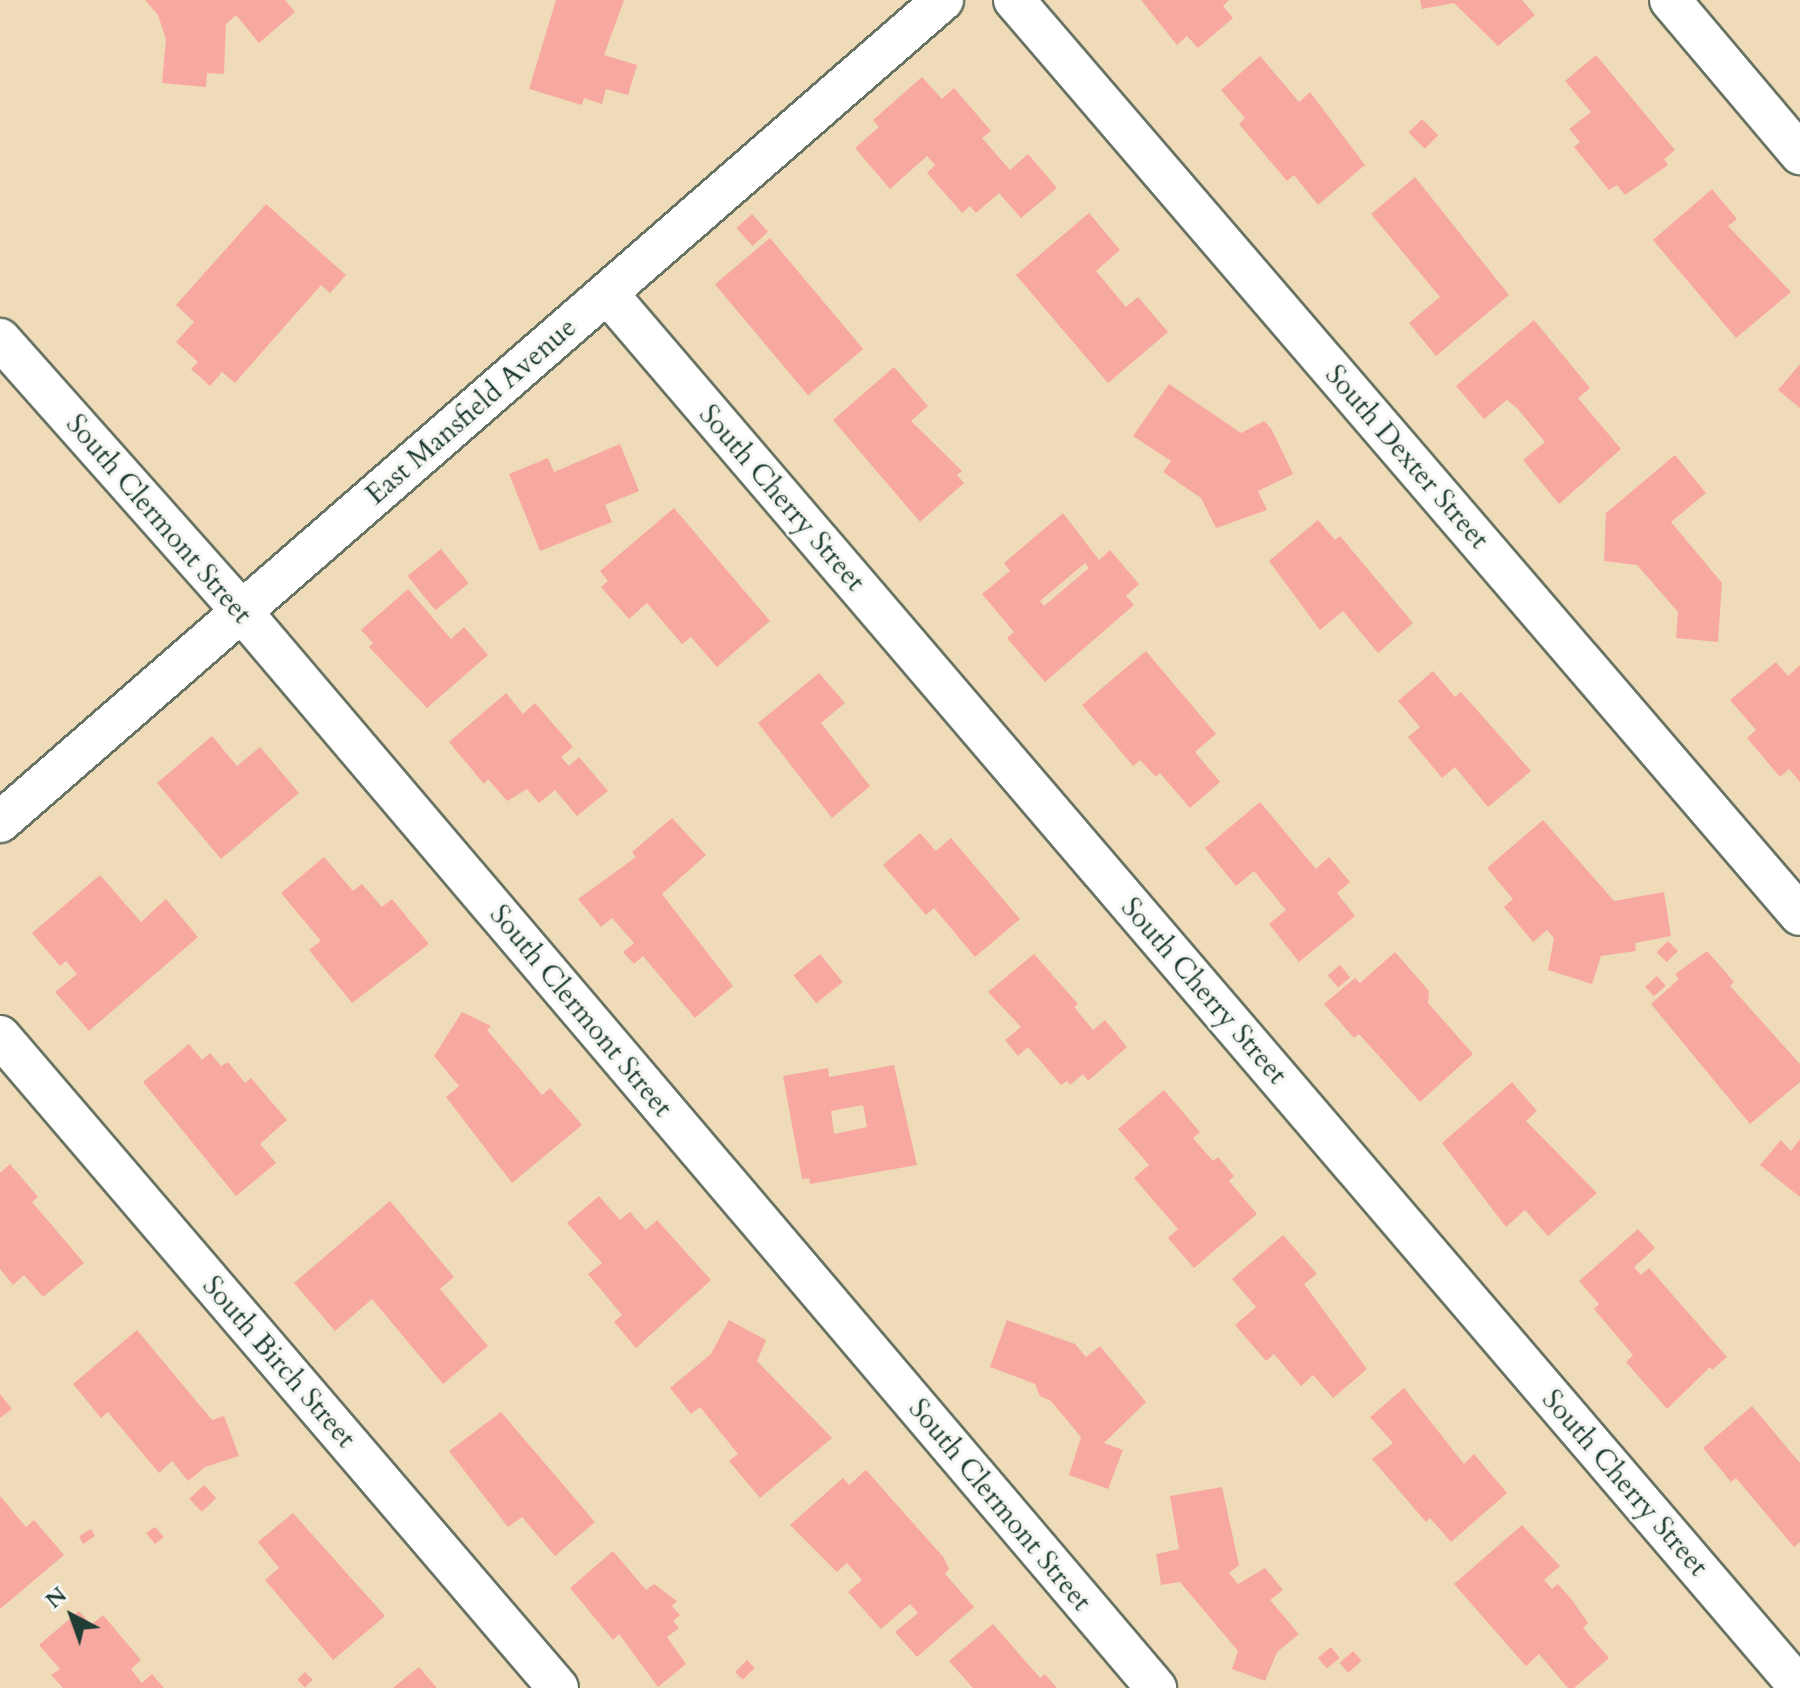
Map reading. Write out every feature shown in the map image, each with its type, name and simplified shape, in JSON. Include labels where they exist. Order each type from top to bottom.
[{"type":"street","name":"East Mansfield Avenue","points":[[0,822],[943,0]]},
{"type":"street","name":"South Dexter Street","points":[[1014,0],[1800,915]]},
{"type":"street","points":[[1670,0],[1800,154]]},
{"type":"street","name":"South Cherry Street","points":[[607,293],[1800,1688]]},
{"type":"street","name":"South Clermont Street","points":[[0,339],[242,612],[1156,1688]]},
{"type":"street","name":"South Birch Street","points":[[0,1036],[558,1688]]},
{"type":"building","points":[[145,0],[285,0],[295,12],[259,43],[236,15],[226,24],[224,74],[207,73],[206,87],[162,83],[166,39],[158,15]]},
{"type":"building","points":[[556,0],[624,0],[604,55],[637,65],[628,95],[606,89],[602,104],[584,98],[582,105],[529,89]]},
{"type":"building","points":[[1141,0],[1229,0],[1223,6],[1233,18],[1198,48],[1187,36],[1177,45]]},
{"type":"building","points":[[1420,0],[1522,0],[1535,15],[1498,46],[1454,3],[1422,9]]},
{"type":"building","points":[[1596,55],[1675,150],[1664,159],[1668,165],[1625,195],[1617,185],[1609,190],[1574,147],[1580,142],[1569,129],[1591,112],[1565,81]]},
{"type":"building","points":[[1260,56],[1299,102],[1310,92],[1365,165],[1318,205],[1294,175],[1287,181],[1239,124],[1245,118],[1221,90]]},
{"type":"building","points":[[922,77],[942,99],[954,88],[991,131],[982,138],[1010,170],[1028,154],[1057,188],[1021,218],[999,193],[976,213],[970,206],[962,213],[927,173],[935,165],[927,156],[890,189],[855,148],[879,127],[873,120]]},
{"type":"building","points":[[1422,119],[1438,135],[1425,149],[1409,132]]},
{"type":"building","points":[[1415,177],[1509,295],[1436,356],[1409,323],[1440,297],[1371,214]]},
{"type":"building","points":[[1712,189],[1737,219],[1728,226],[1791,292],[1736,338],[1653,240]]},
{"type":"building","points":[[266,204],[346,275],[330,293],[321,285],[235,383],[222,372],[210,386],[191,369],[198,362],[176,342],[194,322],[176,305]]},
{"type":"building","points":[[1089,213],[1120,250],[1096,271],[1126,307],[1138,297],[1168,332],[1108,383],[1016,275]]},
{"type":"building","points":[[752,214],[768,232],[752,246],[736,228]]},
{"type":"building","points":[[770,238],[863,349],[808,395],[715,284]]},
{"type":"building","points":[[1534,320],[1590,388],[1578,398],[1621,449],[1559,504],[1523,460],[1545,442],[1517,408],[1507,400],[1484,419],[1456,386]]},
{"type":"building","points":[[1800,364],[1800,408],[1778,390]]},
{"type":"building","points":[[894,367],[928,406],[911,421],[962,471],[957,475],[964,483],[920,522],[833,420]]},
{"type":"building","points":[[1169,384],[1241,433],[1264,421],[1272,430],[1293,474],[1258,491],[1267,510],[1216,528],[1201,498],[1163,472],[1171,461],[1133,436]]},
{"type":"building","points":[[620,444],[639,491],[605,505],[612,522],[540,551],[509,474],[548,458],[554,472]]},
{"type":"building","points":[[1675,455],[1706,493],[1671,522],[1722,583],[1718,642],[1676,638],[1678,612],[1637,565],[1604,561],[1606,513]]},
{"type":"building","points":[[674,508],[770,621],[717,667],[691,637],[682,644],[647,603],[629,619],[601,587],[608,581],[600,571]]},
{"type":"building","points":[[1063,513],[1099,560],[1110,550],[1139,584],[1126,596],[1134,605],[1045,682],[1007,638],[1014,632],[982,594],[1010,571],[1004,563]],"holes":[[[1085,563],[1089,568],[1044,606],[1040,601]]]},
{"type":"building","points":[[1318,520],[1335,540],[1340,536],[1413,623],[1378,653],[1343,611],[1320,630],[1269,561]]},
{"type":"building","points":[[441,549],[469,583],[435,610],[408,576]]},
{"type":"building","points":[[408,589],[451,639],[464,627],[488,655],[427,708],[369,647],[373,643],[361,630]]},
{"type":"building","points":[[1146,651],[1216,734],[1195,752],[1220,782],[1190,808],[1160,773],[1156,777],[1140,760],[1133,766],[1082,705]]},
{"type":"building","points":[[1776,662],[1788,676],[1800,665],[1800,782],[1789,769],[1780,777],[1747,738],[1756,730],[1730,700]]},
{"type":"building","points":[[1433,671],[1455,697],[1461,692],[1531,771],[1488,807],[1455,767],[1442,778],[1408,737],[1420,727],[1398,701]]},
{"type":"building","points":[[819,673],[845,703],[821,723],[870,786],[832,818],[758,723]]},
{"type":"building","points":[[506,693],[523,714],[535,703],[573,747],[561,757],[569,766],[579,757],[608,791],[577,816],[555,790],[539,803],[527,789],[507,801],[488,779],[484,784],[449,742]]},
{"type":"building","points":[[212,736],[237,766],[260,747],[299,793],[221,859],[157,783]]},
{"type":"building","points":[[1260,802],[1316,869],[1329,857],[1350,882],[1337,893],[1355,916],[1299,962],[1269,924],[1286,910],[1254,871],[1236,886],[1205,848]]},
{"type":"building","points":[[672,818],[706,855],[662,894],[733,986],[695,1018],[643,956],[634,964],[623,952],[634,943],[612,918],[601,927],[578,899],[636,857],[632,852]]},
{"type":"building","points":[[1543,820],[1614,901],[1664,892],[1671,936],[1635,943],[1636,951],[1601,956],[1592,984],[1548,970],[1554,938],[1547,930],[1533,942],[1504,907],[1513,899],[1487,868]]},
{"type":"building","points":[[920,833],[936,851],[951,838],[1020,919],[975,957],[934,908],[926,915],[883,865]]},
{"type":"building","points":[[324,857],[353,891],[362,884],[382,907],[392,899],[429,944],[352,1003],[309,950],[321,941],[281,893]]},
{"type":"building","points":[[100,875],[141,922],[166,899],[198,937],[89,1031],[55,992],[77,974],[66,961],[60,966],[32,933]]},
{"type":"building","points":[[1668,941],[1678,951],[1667,962],[1657,952]]},
{"type":"building","points":[[1707,951],[1734,982],[1730,986],[1800,1064],[1800,1082],[1750,1124],[1651,1004],[1679,979],[1675,974]]},
{"type":"building","points":[[1395,952],[1429,991],[1428,1003],[1473,1054],[1420,1102],[1359,1034],[1354,1038],[1324,1004],[1355,978],[1360,983]]},
{"type":"building","points":[[820,954],[843,982],[816,1003],[794,975]]},
{"type":"building","points":[[1034,954],[1078,1004],[1074,1007],[1093,1030],[1105,1020],[1127,1047],[1088,1081],[1083,1074],[1070,1085],[1067,1081],[1061,1085],[1028,1047],[1018,1056],[1005,1040],[1021,1027],[988,992]]},
{"type":"building","points":[[1340,965],[1350,977],[1338,988],[1328,975]]},
{"type":"building","points":[[1657,976],[1666,986],[1654,996],[1645,987]]},
{"type":"building","points":[[462,1012],[491,1026],[487,1030],[542,1095],[550,1088],[582,1125],[512,1183],[446,1097],[459,1086],[434,1056]]},
{"type":"building","points":[[189,1044],[202,1060],[210,1053],[221,1066],[228,1062],[245,1083],[251,1078],[287,1120],[260,1144],[276,1163],[236,1196],[143,1082]]},
{"type":"building","points":[[894,1065],[917,1165],[810,1184],[809,1178],[802,1179],[783,1076],[828,1068],[829,1077]],"holes":[[[863,1105],[867,1127],[834,1134],[831,1111]]]},
{"type":"building","points":[[1512,1082],[1537,1111],[1526,1121],[1597,1193],[1548,1236],[1525,1210],[1506,1227],[1442,1143]]},
{"type":"building","points":[[1164,1090],[1200,1132],[1193,1138],[1213,1161],[1218,1157],[1234,1176],[1229,1181],[1257,1214],[1194,1268],[1168,1238],[1178,1229],[1134,1178],[1149,1165],[1118,1129]]},
{"type":"building","points":[[1800,1139],[1800,1197],[1760,1165],[1781,1140],[1791,1151]]},
{"type":"building","points":[[10,1164],[38,1197],[32,1202],[84,1263],[43,1297],[24,1275],[13,1285],[0,1269],[0,1173]]},
{"type":"building","points":[[599,1196],[620,1220],[630,1212],[646,1230],[657,1220],[711,1280],[636,1348],[614,1322],[622,1315],[588,1274],[602,1263],[567,1223]]},
{"type":"building","points":[[390,1201],[454,1277],[440,1289],[488,1346],[443,1384],[372,1299],[335,1331],[294,1283]]},
{"type":"building","points":[[1638,1229],[1655,1248],[1634,1267],[1641,1275],[1649,1268],[1727,1357],[1712,1370],[1710,1367],[1667,1409],[1626,1362],[1633,1355],[1594,1309],[1599,1304],[1579,1281]]},
{"type":"building","points":[[1283,1235],[1317,1274],[1304,1284],[1367,1369],[1333,1398],[1313,1375],[1301,1386],[1274,1354],[1266,1361],[1235,1325],[1256,1307],[1232,1279]]},
{"type":"building","points":[[729,1320],[766,1340],[757,1361],[832,1438],[760,1498],[729,1461],[738,1454],[700,1407],[691,1414],[670,1388],[711,1354]]},
{"type":"building","points":[[1007,1320],[1075,1344],[1086,1357],[1100,1346],[1146,1402],[1104,1443],[1123,1450],[1108,1489],[1069,1475],[1081,1437],[1051,1401],[1040,1396],[1035,1384],[990,1367]]},
{"type":"building","points":[[137,1330],[212,1420],[224,1416],[239,1456],[205,1467],[188,1481],[172,1461],[159,1473],[108,1412],[101,1418],[73,1384]]},
{"type":"building","points":[[1404,1388],[1464,1464],[1474,1454],[1507,1493],[1451,1542],[1430,1518],[1426,1522],[1372,1459],[1393,1443],[1370,1417]]},
{"type":"building","points":[[0,1394],[12,1409],[0,1418]]},
{"type":"building","points":[[1752,1406],[1800,1463],[1800,1542],[1794,1547],[1736,1478],[1731,1482],[1703,1448]]},
{"type":"building","points":[[501,1412],[595,1522],[555,1556],[522,1517],[508,1527],[449,1451]]},
{"type":"building","points":[[866,1470],[944,1558],[949,1569],[945,1574],[974,1607],[917,1657],[895,1632],[918,1613],[910,1604],[881,1629],[848,1592],[862,1580],[847,1563],[837,1572],[790,1525],[843,1478],[849,1485]]},
{"type":"building","points":[[204,1485],[216,1498],[202,1512],[189,1499]]},
{"type":"building","points":[[1222,1487],[1239,1565],[1229,1573],[1238,1584],[1265,1568],[1283,1590],[1270,1600],[1299,1634],[1277,1652],[1265,1681],[1232,1669],[1238,1651],[1180,1582],[1161,1585],[1156,1554],[1179,1549],[1170,1496]]},
{"type":"building","points":[[0,1496],[26,1527],[34,1520],[64,1555],[0,1609]]},
{"type":"building","points":[[293,1513],[385,1616],[333,1660],[265,1580],[279,1568],[258,1542]]},
{"type":"building","points":[[1522,1525],[1560,1566],[1544,1580],[1552,1589],[1558,1584],[1572,1600],[1588,1623],[1583,1628],[1609,1658],[1574,1688],[1568,1688],[1539,1654],[1526,1666],[1454,1584]]},
{"type":"building","points":[[155,1527],[164,1537],[155,1544],[146,1533]]},
{"type":"building","points":[[91,1529],[95,1536],[83,1544],[79,1536]]},
{"type":"building","points":[[613,1551],[646,1590],[654,1584],[677,1601],[672,1606],[680,1615],[673,1621],[679,1628],[667,1637],[686,1664],[658,1687],[619,1634],[613,1640],[570,1588]]},
{"type":"building","points":[[79,1611],[91,1625],[103,1615],[141,1660],[131,1669],[142,1683],[152,1674],[164,1688],[63,1688],[51,1675],[60,1669],[39,1645]]},
{"type":"building","points":[[993,1624],[1040,1678],[1045,1674],[1057,1688],[973,1688],[949,1661]]},
{"type":"building","points":[[1331,1647],[1340,1658],[1327,1669],[1318,1658]]},
{"type":"building","points":[[1353,1651],[1362,1661],[1348,1673],[1340,1663]]},
{"type":"building","points":[[747,1660],[755,1668],[743,1680],[735,1672]]},
{"type":"building","points":[[419,1667],[437,1688],[393,1688],[415,1670]]},
{"type":"building","points":[[305,1672],[313,1680],[305,1688],[297,1680]]}]
